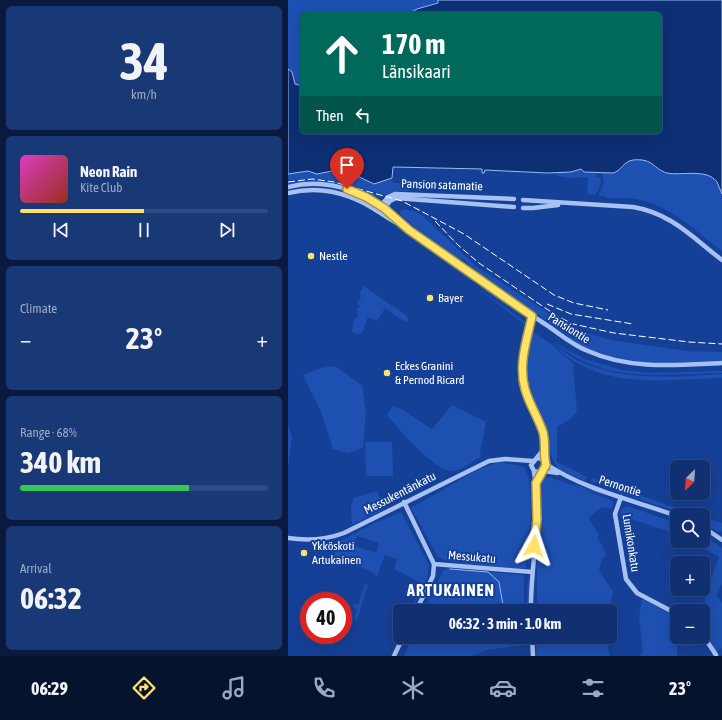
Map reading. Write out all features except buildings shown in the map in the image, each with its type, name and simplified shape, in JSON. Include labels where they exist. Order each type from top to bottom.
[{"type":"street","name":"Pansiontie","points":[[288,187],[309,184],[338,187],[362,195],[382,207],[409,230]]},
{"type":"street","name":"Pansiontie","points":[[288,193],[313,190],[333,192],[359,200],[409,230],[532,316],[581,348],[616,360],[645,364],[722,363]]},
{"type":"street","name":"Pansion satamatie","points":[[379,212],[389,196],[396,194],[514,199]]},
{"type":"street","name":"Pansion satamatie","points":[[382,207],[393,200],[400,198],[514,207]]},
{"type":"street","points":[[523,200],[633,207],[650,210],[664,216],[681,227],[722,260]]},
{"type":"street","points":[[523,208],[568,203]]},
{"type":"street","points":[[532,316],[523,359],[523,380],[529,400],[542,431],[545,462],[543,472],[536,483]]},
{"type":"street","points":[[531,604],[532,572],[537,520],[536,483],[533,470],[535,460],[544,449]]},
{"type":"street","name":"Messukentänkatu","points":[[288,538],[308,540],[331,538],[484,462],[499,459],[520,461],[535,460],[545,462]]},
{"type":"street","name":"Messukentänkatu","points":[[520,461],[533,470],[543,472]]},
{"type":"street","name":"Pernontie","points":[[545,462],[558,473],[586,485],[670,514]]},
{"type":"street","name":"Pernontie","points":[[543,472],[558,473]]},
{"type":"street","name":"Lumikonkatu","points":[[621,497],[615,514],[626,578],[638,593],[670,610]]},
{"type":"street","points":[[404,502],[434,564],[433,576],[419,604]]},
{"type":"street","points":[[710,532],[722,540]]},
{"type":"street","name":"Messukatu","points":[[434,564],[532,572]]},
{"type":"street","points":[[394,656],[400,644]]},
{"type":"street","points":[[532,644],[533,656]]},
{"type":"street","points":[[709,644],[716,655]]},
{"type":"shaded area","points":[[288,0],[497,0],[458,12],[300,12],[300,102],[288,101]]},
{"type":"shaded area","points":[[438,0],[722,0],[722,194],[717,182],[707,175],[694,173],[667,173],[649,162],[640,160],[630,161],[613,173],[584,172],[581,169],[571,172],[547,173],[485,170],[484,173],[482,173],[482,169],[393,167],[392,178],[374,184],[357,176],[332,171],[317,174],[308,171],[288,174],[288,69],[292,72],[295,84],[300,85],[300,134],[662,134],[662,12],[412,12],[438,3]]},
{"type":"shaded area","points":[[637,153],[690,165],[722,181],[722,251],[692,227],[660,207],[636,199],[606,198],[606,196],[598,196],[604,183],[603,175],[601,174],[603,169]]},
{"type":"shaded area","points":[[570,165],[599,173],[595,176],[601,179],[599,189],[595,195],[587,194],[588,177],[571,178],[557,176],[556,172]]},
{"type":"shaded area","points":[[308,171],[317,174],[332,171],[357,176],[372,184],[390,179],[394,183],[404,183],[409,191],[395,192],[386,195],[334,181],[313,179],[288,180],[288,174]]},
{"type":"shaded area","points":[[313,180],[327,182],[304,182],[288,185],[288,182]]},
{"type":"shaded area","points":[[327,182],[341,184],[383,196],[379,197],[338,184]]},
{"type":"shaded area","points":[[405,209],[423,216],[476,266],[573,329],[610,340],[687,351],[722,352],[722,361],[667,363],[630,361],[594,352],[578,343],[479,274],[463,259],[456,258],[426,237],[400,214],[401,211]]},
{"type":"shaded area","points":[[393,225],[399,227],[472,278],[470,280]]},
{"type":"shaded area","points":[[471,283],[528,324],[528,327]]},
{"type":"shaded area","points":[[364,286],[392,306],[390,310],[393,306],[408,317],[408,321],[405,322],[385,308],[377,321],[368,317],[362,333],[357,334],[352,332],[354,319],[358,317],[357,308],[361,308],[357,303],[361,297],[360,292]]},
{"type":"shaded area","points":[[481,286],[504,301],[523,317],[480,287]]},
{"type":"shaded area","points":[[527,329],[521,362],[522,353]]},
{"type":"shaded area","points":[[531,331],[550,343],[575,365],[573,367],[577,411],[569,420],[557,427],[557,462],[587,477],[585,481],[558,469],[548,450],[548,438],[532,403],[525,378],[525,362]]},
{"type":"shaded area","points":[[551,341],[585,359],[622,370],[648,373],[722,371],[722,373],[644,375],[614,371],[586,362]]},
{"type":"shaded area","points":[[553,344],[579,361],[596,368],[613,372],[631,375],[667,377],[722,374],[722,378],[648,380],[611,376],[594,371],[574,361],[567,357]]},
{"type":"shaded area","points":[[521,364],[521,378],[532,416],[523,393],[520,373]]},
{"type":"shaded area","points":[[335,366],[362,385],[366,412],[363,448],[348,453],[333,449],[320,409],[303,375],[321,368]]},
{"type":"shaded area","points":[[452,405],[486,422],[480,452],[481,457],[454,471],[446,470],[428,458],[408,439],[387,415],[393,406],[403,410],[432,429]]},
{"type":"shaded area","points":[[288,425],[292,437],[288,468]]},
{"type":"shaded area","points":[[365,442],[392,442],[393,476],[366,476]]},
{"type":"shaded area","points":[[499,462],[522,466],[527,473],[530,484],[531,514],[526,568],[516,569],[447,561],[438,557],[411,508],[479,469]]},
{"type":"shaded area","points":[[550,477],[613,501],[612,509],[602,507],[590,516],[589,519],[599,535],[597,538],[604,548],[606,555],[602,559],[599,570],[613,592],[611,602],[609,604],[537,604],[537,568],[540,520],[539,478]]},
{"type":"shaded area","points":[[592,478],[676,508],[670,508],[670,509],[615,491],[616,488],[596,481],[595,483],[591,482]]},
{"type":"shaded area","points":[[568,482],[611,497],[582,489]]},
{"type":"shaded area","points":[[377,491],[384,509],[352,525],[351,506],[354,498]]},
{"type":"shaded area","points":[[532,493],[536,517],[534,540],[528,566],[532,516]]},
{"type":"shaded area","points":[[627,506],[670,521],[670,532],[619,515],[622,509]]},
{"type":"shaded area","points":[[401,512],[429,565],[427,578],[414,604],[413,604],[423,584],[394,569],[397,559],[385,555],[377,576],[372,572],[355,565],[331,565],[335,553],[326,550],[326,548],[375,523]],"holes":[[[357,536],[379,543],[376,553],[354,546]]]},
{"type":"shaded area","points":[[710,519],[722,523],[722,532],[710,527]]},
{"type":"shaded area","points":[[710,540],[722,548],[722,584],[716,595],[722,603],[722,648],[716,652],[710,638],[710,604],[705,604],[707,596],[710,596],[710,583],[719,557],[703,548],[710,548]]},
{"type":"shaded area","points":[[448,568],[524,575],[524,604],[426,604],[443,571]]},
{"type":"shaded area","points":[[528,576],[529,604],[527,604]]},
{"type":"shaded area","points":[[365,584],[368,585],[357,620],[354,619],[357,610],[353,607],[354,604],[358,605]]},
{"type":"shaded area","points":[[642,599],[670,613],[670,644],[693,644],[690,646],[677,645],[677,656],[640,656],[643,651],[639,617]]},
{"type":"shaded area","points":[[409,644],[525,644],[487,650],[471,656],[404,656]]},
{"type":"shaded area","points":[[537,644],[607,644],[610,656],[536,656]]},
{"type":"waterway","points":[[450,569],[488,572],[499,582],[503,604]]},
{"type":"railway","points":[[288,182],[312,179],[334,182],[402,201],[464,234],[554,295],[574,303],[608,310]]},
{"type":"railway","points":[[435,221],[458,245],[479,263],[557,316],[573,324],[614,333],[689,342],[722,344]]},
{"type":"railway","points":[[547,304],[571,314],[633,324]]},
{"type":"place","name":"Nestle","points":[[311,256]]},
{"type":"place","name":"Bayer","points":[[430,298]]},
{"type":"place","name":"Eckes Granini & Pernod Ricard","points":[[387,373]]},
{"type":"place","name":"Ykköskoti Artukainen","points":[[304,553]]},
{"type":"district","name":"ARTUKAINEN","points":[[451,590]]},
{"type":"route","points":[[347,189],[373,200],[397,217],[409,230],[532,316],[523,359],[523,380],[530,404],[542,431],[544,442],[544,460],[546,462],[546,469],[541,473],[536,483],[537,520],[534,546]]}]
